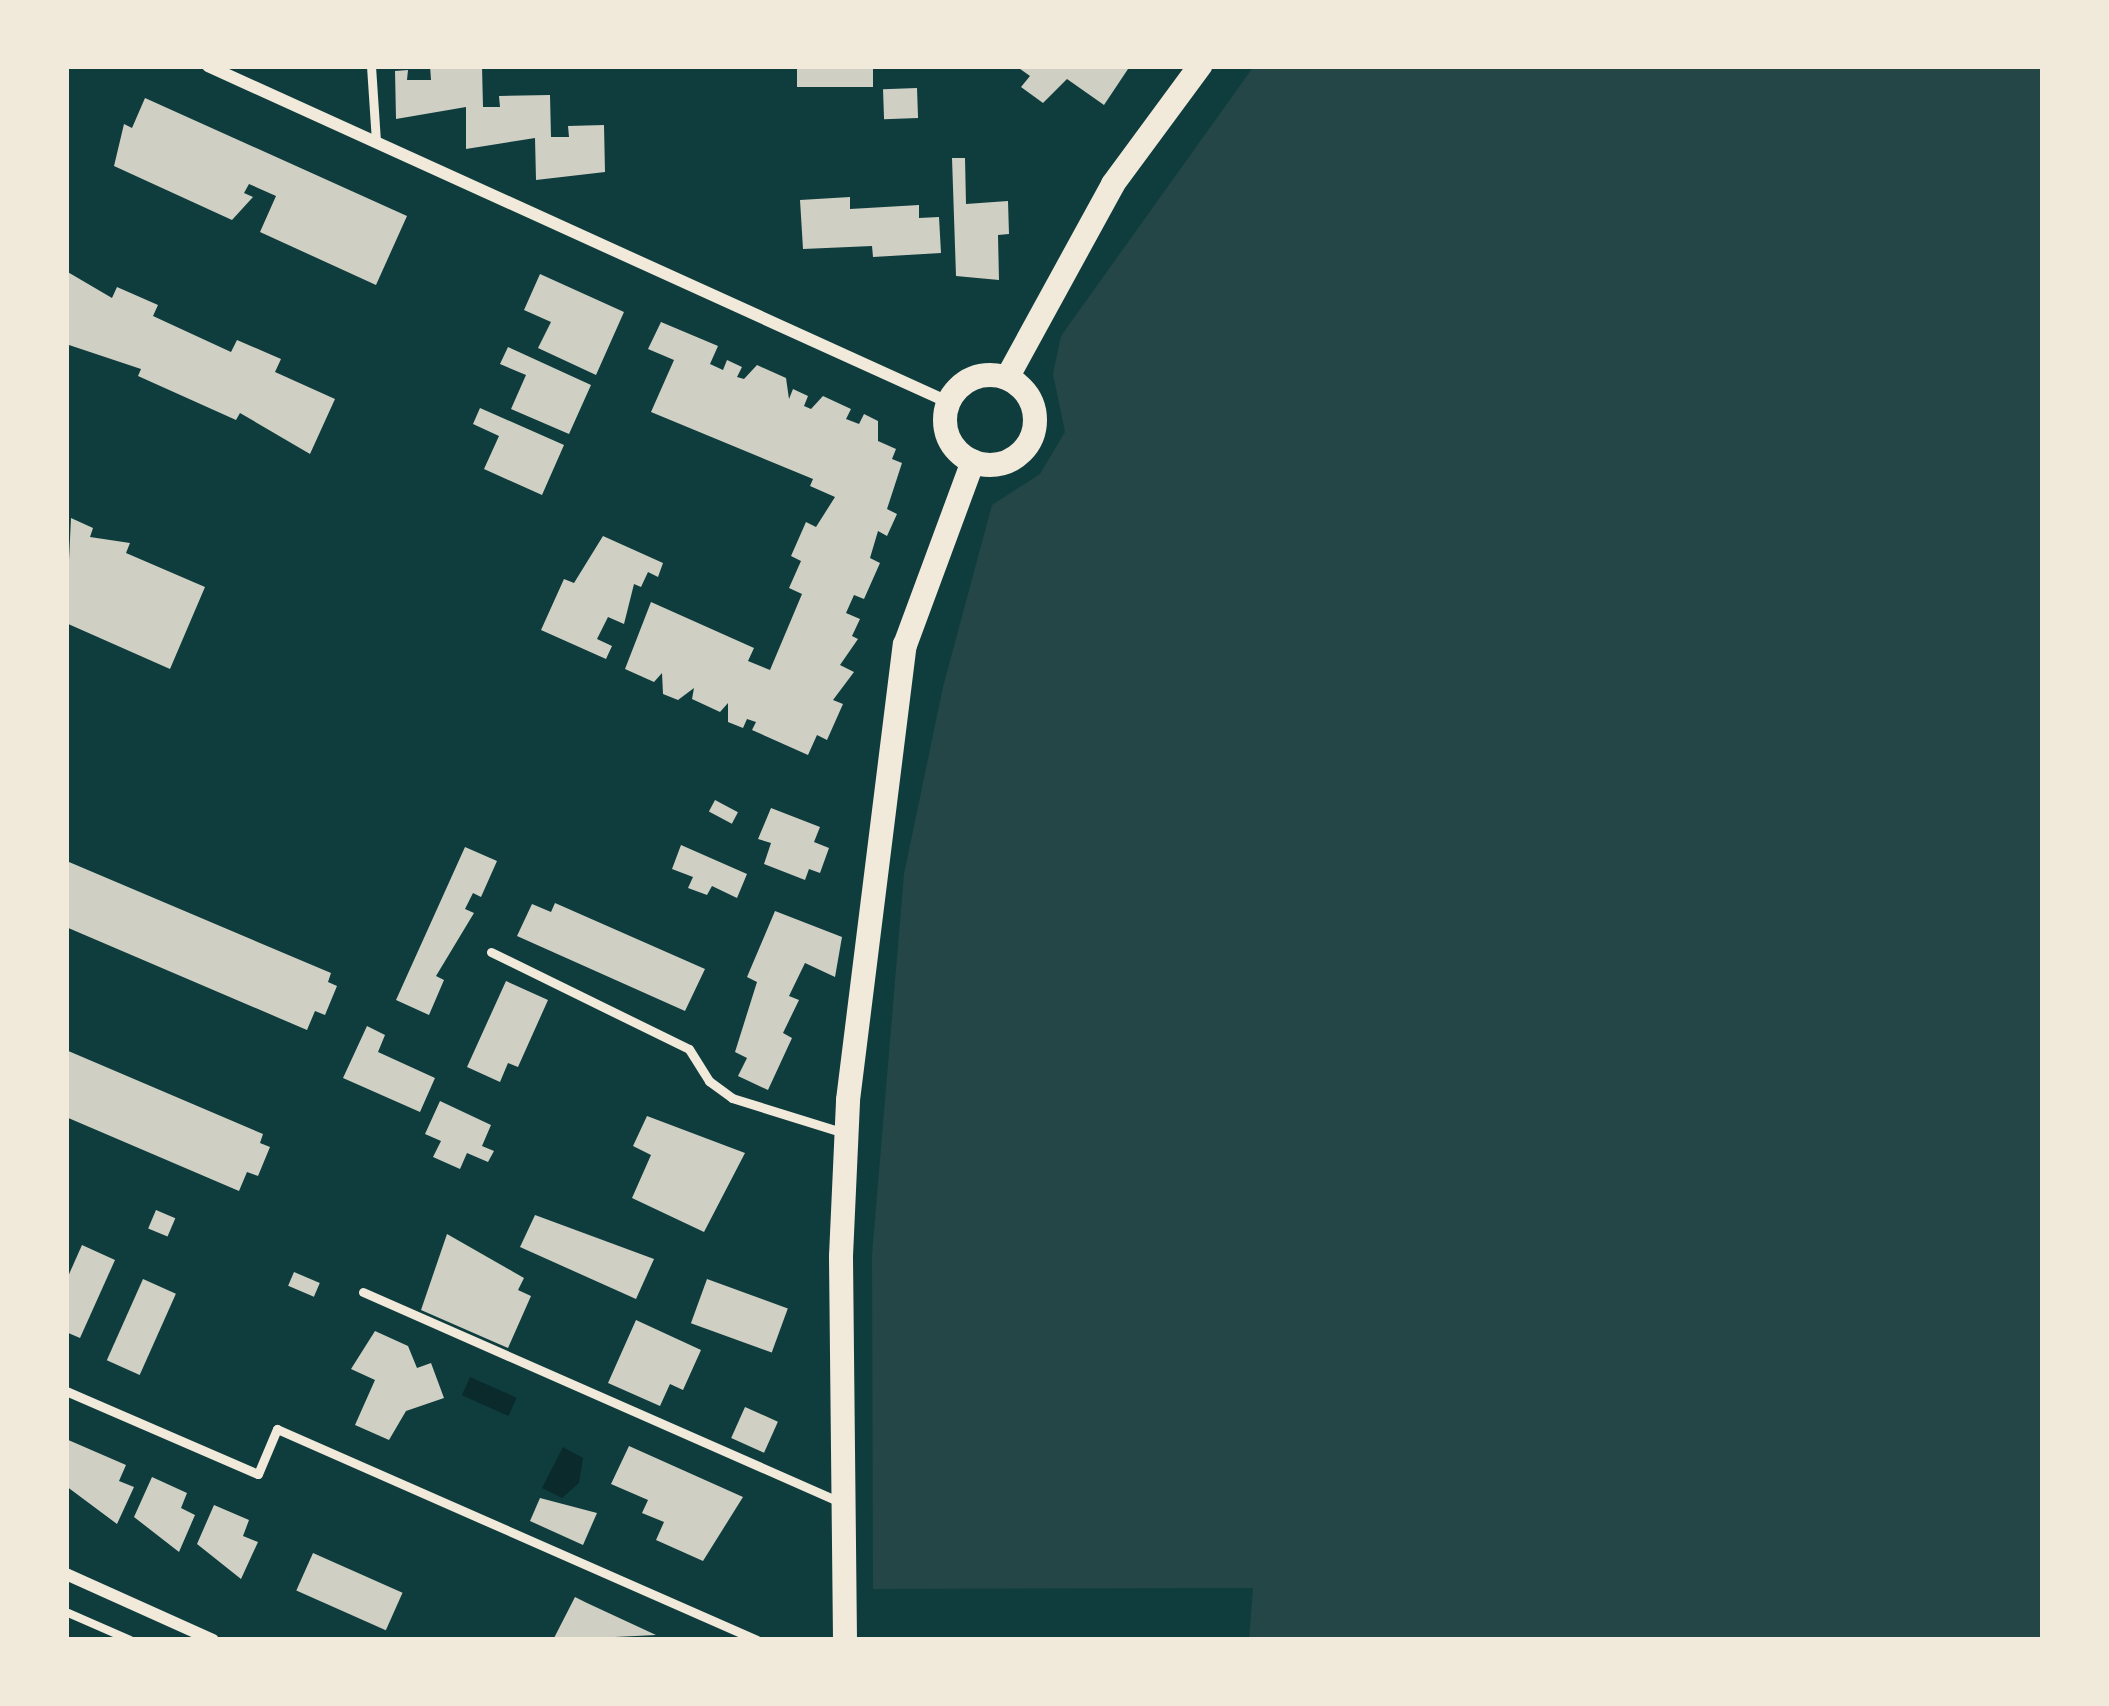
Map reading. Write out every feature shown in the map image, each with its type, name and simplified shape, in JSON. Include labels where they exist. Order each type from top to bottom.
[{"type":"main road","points":[[1007,378],[1098,208],[1200,66]]},
{"type":"main road","points":[[971,378],[1007,378],[1031,402],[1030,440],[1005,462],[973,461],[949,438],[947,402],[971,378]]},
{"type":"main road","points":[[845,1640],[847,1132],[905,646],[973,461]]},
{"type":"street","points":[[208,66],[947,402]]},
{"type":"street","points":[[66,1574],[213,1640]]},
{"type":"lane","points":[[371,66],[376,142]]},
{"type":"lane","points":[[491,952],[689,1048],[709,1081],[732,1098],[801,1125],[847,1132]]},
{"type":"lane","points":[[363,1292],[843,1504]]},
{"type":"lane","points":[[66,1391],[258,1474],[277,1429],[757,1640]]},
{"type":"path","points":[[66,1612],[130,1640]]},
{"type":"shaded area","points":[[1254,66],[2043,66],[2043,1640],[1249,1640],[1253,1588],[873,1589],[872,1255],[904,874],[943,687],[992,505],[1040,474],[1065,432],[1053,374],[1061,336]]},
{"type":"shaded area","points":[[470,1377],[517,1398],[508,1416],[462,1395]]},
{"type":"shaded area","points":[[563,1447],[583,1458],[579,1483],[562,1498],[542,1488]]},
{"type":"building","points":[[430,66],[482,66],[483,107],[500,107],[499,96],[550,95],[551,137],[569,137],[568,126],[604,125],[605,172],[536,180],[535,138],[466,149],[466,107],[396,119],[395,71],[408,70],[407,80],[431,80]]},
{"type":"building","points":[[797,66],[873,66],[873,87],[797,87]]},
{"type":"building","points":[[1016,66],[1130,66],[1104,105],[1067,79],[1043,103],[1021,87],[1030,76]]},
{"type":"building","points":[[917,88],[918,118],[884,119],[883,89]]},
{"type":"building","points":[[145,98],[407,216],[376,285],[260,232],[276,196],[249,184],[244,193],[253,197],[232,220],[114,166],[124,124],[132,128]]},
{"type":"building","points":[[952,158],[965,158],[966,204],[1008,201],[1009,234],[998,235],[999,280],[956,276]]},
{"type":"building","points":[[850,197],[850,209],[919,205],[919,218],[939,217],[941,253],[873,257],[872,246],[803,249],[800,200]]},
{"type":"building","points":[[66,271],[112,298],[117,287],[158,305],[153,316],[231,352],[237,340],[281,359],[275,372],[335,399],[310,454],[240,413],[236,420],[138,376],[141,369],[66,344]]},
{"type":"building","points":[[540,274],[624,312],[596,375],[538,348],[551,322],[524,310]]},
{"type":"building","points":[[661,322],[718,346],[710,364],[723,370],[727,360],[742,367],[737,377],[744,379],[757,365],[786,378],[789,399],[793,389],[808,396],[804,406],[811,409],[823,396],[851,409],[846,419],[859,424],[864,414],[878,421],[878,441],[896,449],[892,459],[902,463],[887,509],[897,514],[887,536],[878,531],[870,558],[880,563],[864,599],[854,595],[846,613],[860,619],[852,636],[858,639],[840,665],[854,672],[833,700],[843,704],[827,740],[817,735],[808,755],[752,730],[756,722],[747,719],[743,728],[728,722],[728,703],[720,712],[692,699],[694,688],[678,700],[663,694],[662,673],[654,682],[625,669],[651,602],[754,648],[748,661],[770,670],[802,594],[789,588],[801,561],[791,556],[806,522],[816,527],[835,497],[810,486],[813,479],[651,412],[674,360],[648,349]]},
{"type":"building","points":[[508,347],[591,385],[569,434],[511,409],[526,375],[500,364]]},
{"type":"building","points":[[480,408],[564,445],[542,495],[484,469],[499,436],[473,424]]},
{"type":"building","points":[[71,518],[93,528],[90,537],[130,543],[126,553],[205,587],[170,669],[66,623]]},
{"type":"building","points":[[603,536],[663,563],[658,577],[648,572],[641,587],[634,584],[624,624],[608,617],[597,639],[612,646],[606,659],[541,630],[564,579],[574,583]]},
{"type":"building","points":[[715,800],[738,812],[732,824],[709,811]]},
{"type":"building","points":[[771,808],[820,827],[814,842],[829,848],[820,873],[809,869],[805,880],[764,864],[771,843],[758,839]]},
{"type":"building","points":[[681,845],[747,874],[737,898],[712,886],[707,895],[688,888],[693,877],[672,869]]},
{"type":"building","points":[[465,847],[497,861],[481,897],[473,893],[465,909],[474,913],[436,976],[444,980],[429,1015],[396,1000]]},
{"type":"building","points":[[69,862],[331,973],[328,982],[337,986],[325,1015],[315,1011],[307,1030],[66,927]]},
{"type":"building","points":[[555,903],[705,969],[685,1011],[517,936],[532,904],[551,912]]},
{"type":"building","points":[[775,911],[842,937],[835,977],[805,963],[789,996],[799,1000],[783,1033],[792,1038],[768,1090],[738,1076],[747,1058],[735,1052],[757,982],[747,977]]},
{"type":"building","points":[[506,981],[548,1000],[518,1067],[508,1063],[500,1082],[467,1067]]},
{"type":"building","points":[[367,1026],[385,1035],[378,1052],[435,1078],[420,1112],[343,1078]]},
{"type":"building","points":[[66,1050],[263,1134],[260,1143],[270,1147],[258,1176],[247,1172],[239,1191],[66,1117]]},
{"type":"building","points":[[440,1101],[491,1125],[482,1146],[494,1151],[488,1162],[467,1153],[460,1169],[433,1157],[441,1141],[425,1134]]},
{"type":"building","points":[[647,1116],[745,1153],[704,1232],[632,1198],[651,1155],[633,1146]]},
{"type":"building","points":[[156,1210],[175,1218],[168,1237],[148,1228]]},
{"type":"building","points":[[535,1215],[654,1259],[636,1299],[520,1247]]},
{"type":"building","points":[[447,1234],[524,1278],[518,1290],[531,1296],[508,1348],[421,1310]]},
{"type":"building","points":[[82,1245],[115,1260],[80,1338],[66,1332],[66,1281]]},
{"type":"building","points":[[294,1272],[320,1283],[314,1297],[288,1286]]},
{"type":"building","points":[[143,1279],[176,1294],[140,1375],[107,1360]]},
{"type":"building","points":[[707,1279],[788,1308],[772,1353],[691,1323]]},
{"type":"building","points":[[636,1320],[701,1350],[683,1390],[670,1384],[660,1406],[608,1383]]},
{"type":"building","points":[[375,1331],[408,1346],[417,1368],[431,1363],[444,1398],[406,1411],[389,1440],[355,1425],[375,1380],[351,1369]]},
{"type":"building","points":[[745,1407],[778,1422],[764,1453],[731,1438]]},
{"type":"building","points":[[66,1439],[126,1465],[119,1481],[134,1487],[117,1524],[66,1486]]},
{"type":"building","points":[[629,1446],[743,1497],[703,1561],[656,1540],[664,1522],[642,1513],[648,1500],[611,1484]]},
{"type":"building","points":[[152,1477],[187,1493],[181,1508],[195,1515],[179,1552],[134,1517]]},
{"type":"building","points":[[540,1498],[597,1513],[583,1545],[530,1521]]},
{"type":"building","points":[[214,1505],[249,1520],[243,1536],[258,1542],[241,1579],[197,1544]]},
{"type":"building","points":[[313,1553],[403,1593],[386,1630],[296,1590]]},
{"type":"building","points":[[575,1597],[587,1603],[656,1635],[553,1640]]}]
